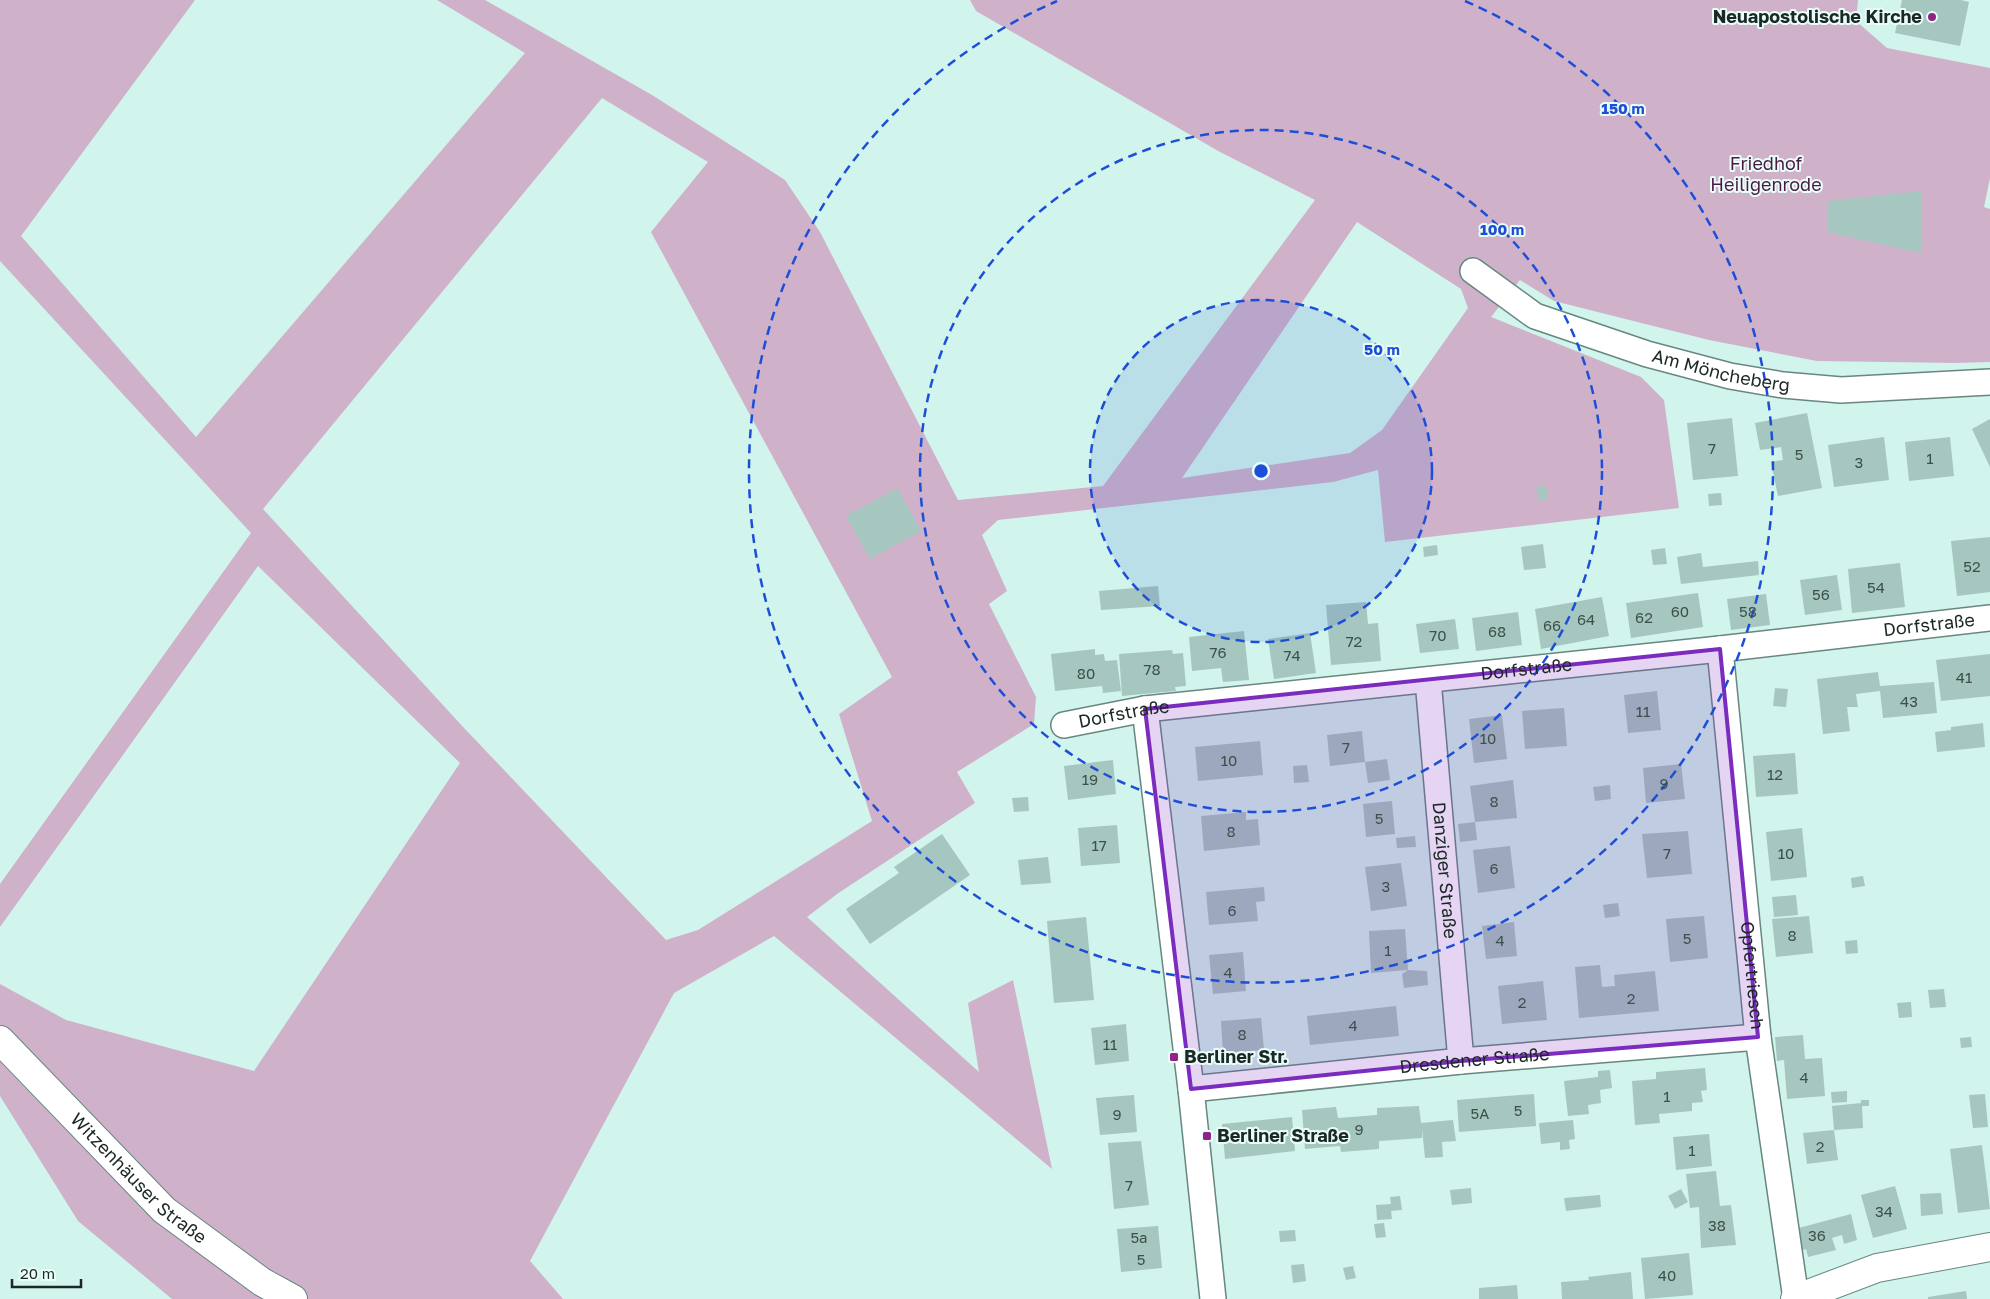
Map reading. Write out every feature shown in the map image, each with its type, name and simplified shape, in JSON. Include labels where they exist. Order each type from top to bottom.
[{"type":"main road","name":"Witzenhäuser Straße","points":[[0,1040],[164,1210],[262,1282],[293,1299]]},
{"type":"main road","points":[[1796,1299],[1877,1268],[1990,1248]]},
{"type":"street","name":"Am Möncheberg","points":[[1473,271],[1536,316],[1647,354],[1730,376],[1783,385],[1841,390],[1891,389],[1990,382]]},
{"type":"street","name":"Dorfstraße","points":[[1064,725],[1145,710],[1720,649],[1990,618]]},
{"type":"street","name":"Opfertriesch","points":[[1720,649],[1758,1037],[1796,1299]]},
{"type":"street","name":"Danziger Straße","points":[[1428,680],[1461,1061]]},
{"type":"street","points":[[1145,710],[1191,1089],[1213,1299]]},
{"type":"street","name":"Dresdener Straße","points":[[1191,1089],[1461,1061],[1758,1037]]},
{"type":"highlighted area","points":[[1720,649],[1758,1037],[1461,1061],[1191,1089],[1145,709]]},
{"type":"green space","name":"Friedhof Heiligenrode","points":[[0,0],[195,0],[21,236],[196,437],[525,53],[437,0],[485,0],[652,95],[785,180],[820,232],[958,500],[1103,486],[1315,200],[1220,152],[976,11],[970,0],[1858,0],[1856,21],[1887,48],[1990,68],[1990,178],[1984,207],[1990,209],[1990,362],[1817,361],[1709,340],[1554,301],[1520,280],[1491,317],[1641,377],[1664,400],[1679,508],[1385,542],[1378,470],[1333,482],[998,520],[982,535],[1007,591],[989,604],[1036,697],[1034,724],[957,772],[975,803],[837,894],[807,917],[979,1072],[968,1003],[1013,980],[1052,1169],[774,936],[674,993],[530,1261],[563,1299],[172,1299],[78,1221],[0,1096],[0,984],[66,1020],[254,1071],[460,763],[258,566],[0,927],[0,884],[251,533],[0,261]],"holes":[[[602,98],[708,162],[651,232],[892,677],[839,714],[872,821],[698,930],[666,940],[464,728],[263,509]],[[1357,222],[1461,289],[1468,308],[1382,430],[1350,453],[1182,478]]]},
{"type":"building","name":"Neuapostolische Kirche","points":[[1902,0],[1961,0],[1969,2],[1960,46],[1895,33]]},
{"type":"building","points":[[1922,191],[1921,253],[1827,232],[1828,201]]},
{"type":"building","points":[[1807,413],[1822,488],[1778,496],[1771,462],[1783,460],[1781,447],[1760,450],[1755,423]]},
{"type":"building","points":[[1732,418],[1738,476],[1693,480],[1687,423]]},
{"type":"building","points":[[1990,419],[1990,467],[1972,429]]},
{"type":"building","points":[[1884,437],[1889,480],[1834,487],[1828,445]]},
{"type":"building","points":[[1950,437],[1954,476],[1909,481],[1905,442]]},
{"type":"building","points":[[1546,485],[1548,499],[1539,501],[1536,487]]},
{"type":"building","points":[[897,488],[921,531],[870,559],[846,516]]},
{"type":"building","points":[[1721,493],[1722,505],[1709,506],[1708,494]]},
{"type":"building","points":[[1990,537],[1990,592],[1957,596],[1951,541]]},
{"type":"building","points":[[1543,544],[1546,568],[1524,570],[1521,547]]},
{"type":"building","points":[[1437,545],[1438,555],[1424,557],[1423,547]]},
{"type":"building","points":[[1665,548],[1667,564],[1653,565],[1651,550]]},
{"type":"building","points":[[1701,553],[1703,567],[1758,561],[1759,575],[1681,584],[1677,557]]},
{"type":"building","points":[[1900,563],[1905,607],[1852,613],[1848,569]]},
{"type":"building","points":[[1837,575],[1842,610],[1805,615],[1800,580]]},
{"type":"building","points":[[1158,586],[1160,606],[1101,610],[1099,591]]},
{"type":"building","points":[[1698,593],[1703,627],[1631,638],[1626,603]]},
{"type":"building","points":[[1766,594],[1770,625],[1731,630],[1727,599]]},
{"type":"building","points":[[1602,597],[1609,636],[1541,649],[1535,609]]},
{"type":"building","points":[[1366,602],[1368,624],[1378,623],[1381,661],[1331,665],[1326,605]]},
{"type":"building","points":[[1518,612],[1522,645],[1476,651],[1472,618]]},
{"type":"building","points":[[1455,619],[1459,649],[1420,653],[1416,624]]},
{"type":"building","points":[[1244,631],[1249,680],[1223,682],[1221,668],[1192,671],[1189,637]]},
{"type":"building","points":[[1310,633],[1316,673],[1274,679],[1268,639]]},
{"type":"building","points":[[1095,649],[1095,655],[1104,654],[1105,661],[1117,660],[1121,691],[1103,693],[1102,686],[1055,691],[1051,654]]},
{"type":"building","points":[[1172,650],[1173,654],[1183,653],[1186,686],[1175,687],[1176,691],[1122,696],[1119,654]]},
{"type":"building","points":[[1990,654],[1990,696],[1941,701],[1936,660]]},
{"type":"building","points":[[1878,672],[1880,686],[1934,682],[1937,713],[1883,718],[1880,691],[1856,694],[1858,707],[1847,707],[1850,731],[1823,734],[1817,679]]},
{"type":"building","points":[[1775,688],[1788,689],[1786,707],[1773,706]]},
{"type":"building","points":[[1657,691],[1661,730],[1628,733],[1624,695]]},
{"type":"building","points":[[1564,708],[1567,746],[1525,749],[1522,711]]},
{"type":"building","points":[[1502,715],[1507,759],[1474,763],[1469,719]]},
{"type":"building","points":[[1983,723],[1985,747],[1937,752],[1935,732],[1951,730],[1951,727]]},
{"type":"building","points":[[1362,731],[1365,762],[1330,766],[1327,735]]},
{"type":"building","points":[[1260,741],[1263,775],[1198,781],[1195,747]]},
{"type":"building","points":[[1795,753],[1798,794],[1756,797],[1753,756]]},
{"type":"building","points":[[1387,759],[1390,780],[1368,783],[1365,762]]},
{"type":"building","points":[[1113,760],[1116,794],[1068,800],[1064,766]]},
{"type":"building","points":[[1681,764],[1685,799],[1646,803],[1643,768]]},
{"type":"building","points":[[1307,765],[1309,782],[1294,783],[1293,766]]},
{"type":"building","points":[[1513,780],[1517,818],[1475,822],[1470,786]]},
{"type":"building","points":[[1610,785],[1611,799],[1595,801],[1593,787]]},
{"type":"building","points":[[1028,797],[1029,811],[1014,812],[1012,798]]},
{"type":"building","points":[[1392,801],[1395,834],[1366,837],[1363,804]]},
{"type":"building","points":[[1246,812],[1246,820],[1258,819],[1260,845],[1204,851],[1201,816]]},
{"type":"building","points":[[1475,822],[1477,840],[1460,842],[1458,824]]},
{"type":"building","points":[[1117,825],[1120,863],[1081,866],[1078,828]]},
{"type":"building","points":[[1802,828],[1807,877],[1771,881],[1766,832]]},
{"type":"building","points":[[1688,831],[1692,874],[1647,878],[1642,834]]},
{"type":"building","points":[[942,834],[970,875],[870,944],[846,909],[899,873],[894,867]]},
{"type":"building","points":[[1415,836],[1416,847],[1397,848],[1396,838]]},
{"type":"building","points":[[1510,846],[1515,888],[1478,893],[1473,850]]},
{"type":"building","points":[[1048,857],[1051,883],[1021,885],[1018,860]]},
{"type":"building","points":[[1401,863],[1407,906],[1371,911],[1365,867]]},
{"type":"building","points":[[1863,876],[1865,886],[1852,888],[1851,878]]},
{"type":"building","points":[[1264,887],[1265,901],[1256,902],[1258,921],[1209,925],[1206,892]]},
{"type":"building","points":[[1796,895],[1798,915],[1774,917],[1772,897]]},
{"type":"building","points":[[1618,903],[1620,916],[1605,918],[1603,905]]},
{"type":"building","points":[[1704,916],[1708,958],[1670,962],[1666,919]]},
{"type":"building","points":[[1809,916],[1813,953],[1776,957],[1772,919]]},
{"type":"building","points":[[1086,917],[1094,1000],[1054,1003],[1047,921]]},
{"type":"building","points":[[1514,922],[1517,956],[1486,959],[1482,926]]},
{"type":"building","points":[[1405,929],[1408,970],[1371,973],[1369,931]]},
{"type":"building","points":[[1857,940],[1858,953],[1846,954],[1845,941]]},
{"type":"building","points":[[1243,952],[1246,991],[1213,994],[1209,955]]},
{"type":"building","points":[[1600,965],[1602,987],[1615,986],[1614,975],[1655,971],[1659,1011],[1579,1018],[1575,967]]},
{"type":"building","points":[[1408,970],[1427,971],[1428,985],[1404,988],[1402,974]]},
{"type":"building","points":[[1543,981],[1547,1020],[1502,1024],[1498,986]]},
{"type":"building","points":[[1944,989],[1946,1007],[1930,1008],[1928,990]]},
{"type":"building","points":[[1911,1002],[1912,1017],[1899,1018],[1897,1003]]},
{"type":"building","points":[[1396,1006],[1399,1036],[1310,1045],[1307,1016]]},
{"type":"building","points":[[1261,1018],[1264,1050],[1223,1053],[1221,1021]]},
{"type":"building","points":[[1126,1024],[1129,1061],[1095,1065],[1091,1028]]},
{"type":"building","points":[[1803,1035],[1805,1059],[1822,1058],[1825,1096],[1787,1099],[1784,1060],[1777,1061],[1775,1037]]},
{"type":"building","points":[[1971,1037],[1972,1047],[1961,1048],[1960,1038]]},
{"type":"building","points":[[1705,1068],[1707,1090],[1701,1091],[1703,1102],[1692,1103],[1692,1111],[1659,1114],[1660,1123],[1635,1125],[1632,1081],[1656,1079],[1656,1072]]},
{"type":"building","points":[[1610,1070],[1612,1088],[1600,1090],[1601,1103],[1588,1105],[1589,1114],[1568,1116],[1564,1081],[1598,1077],[1598,1071]]},
{"type":"building","points":[[1847,1091],[1847,1102],[1832,1103],[1831,1092]]},
{"type":"building","points":[[1534,1094],[1536,1126],[1459,1132],[1457,1100]]},
{"type":"building","points":[[1985,1094],[1988,1127],[1973,1128],[1969,1095]]},
{"type":"building","points":[[1134,1095],[1137,1132],[1100,1135],[1096,1098]]},
{"type":"building","points":[[1861,1100],[1869,1100],[1869,1106],[1862,1106],[1863,1128],[1834,1130],[1832,1106],[1861,1103]]},
{"type":"building","points":[[1419,1106],[1421,1123],[1453,1120],[1456,1141],[1442,1142],[1443,1157],[1425,1158],[1422,1129],[1422,1138],[1379,1141],[1379,1149],[1341,1152],[1340,1146],[1305,1149],[1302,1110],[1336,1107],[1338,1118],[1377,1115],[1377,1108]]},
{"type":"building","points":[[1292,1117],[1295,1151],[1225,1159],[1222,1124]]},
{"type":"building","points":[[1573,1120],[1575,1139],[1569,1140],[1570,1149],[1560,1150],[1560,1142],[1541,1144],[1539,1123]]},
{"type":"building","points":[[1834,1130],[1838,1160],[1807,1164],[1803,1133]]},
{"type":"building","points":[[1709,1134],[1712,1166],[1676,1170],[1673,1137]]},
{"type":"building","points":[[1141,1141],[1149,1205],[1114,1209],[1108,1143]]},
{"type":"building","points":[[1982,1145],[1990,1209],[1958,1213],[1950,1149]]},
{"type":"building","points":[[1716,1171],[1720,1206],[1731,1205],[1736,1245],[1701,1248],[1699,1207],[1690,1208],[1686,1174]]},
{"type":"building","points":[[1895,1186],[1907,1229],[1873,1238],[1861,1195]]},
{"type":"building","points":[[1471,1188],[1472,1203],[1452,1205],[1450,1190]]},
{"type":"building","points":[[1681,1189],[1688,1202],[1675,1209],[1668,1196]]},
{"type":"building","points":[[1941,1193],[1943,1214],[1921,1216],[1920,1194]]},
{"type":"building","points":[[1600,1195],[1601,1207],[1566,1211],[1564,1198]]},
{"type":"building","points":[[1400,1196],[1402,1210],[1391,1211],[1392,1219],[1377,1220],[1376,1205],[1391,1204],[1390,1197]]},
{"type":"building","points":[[1851,1214],[1857,1240],[1844,1244],[1842,1235],[1832,1238],[1836,1250],[1808,1257],[1806,1249],[1800,1251],[1795,1229]]},
{"type":"building","points":[[1384,1223],[1386,1237],[1376,1238],[1374,1224]]},
{"type":"building","points":[[1158,1226],[1162,1268],[1121,1272],[1117,1229]]},
{"type":"building","points":[[1295,1230],[1296,1241],[1280,1242],[1279,1231]]},
{"type":"building","points":[[1689,1253],[1693,1295],[1645,1299],[1641,1258]]},
{"type":"building","points":[[1304,1264],[1306,1281],[1293,1283],[1291,1265]]},
{"type":"building","points":[[1353,1266],[1356,1278],[1346,1280],[1343,1268]]},
{"type":"building","points":[[1631,1272],[1633,1299],[1562,1299],[1561,1282],[1589,1280],[1588,1277]]},
{"type":"building","points":[[1517,1285],[1518,1299],[1479,1299],[1479,1288]]},
{"type":"building","points":[[1966,1291],[1967,1299],[1928,1299],[1928,1297]]},
{"type":"place","name":"Neuapostolische Kirche","points":[[1932,17]]},
{"type":"place","name":"Berliner Str.","points":[[1174,1057]]},
{"type":"place","name":"Berliner Straße","points":[[1207,1136]]}]
